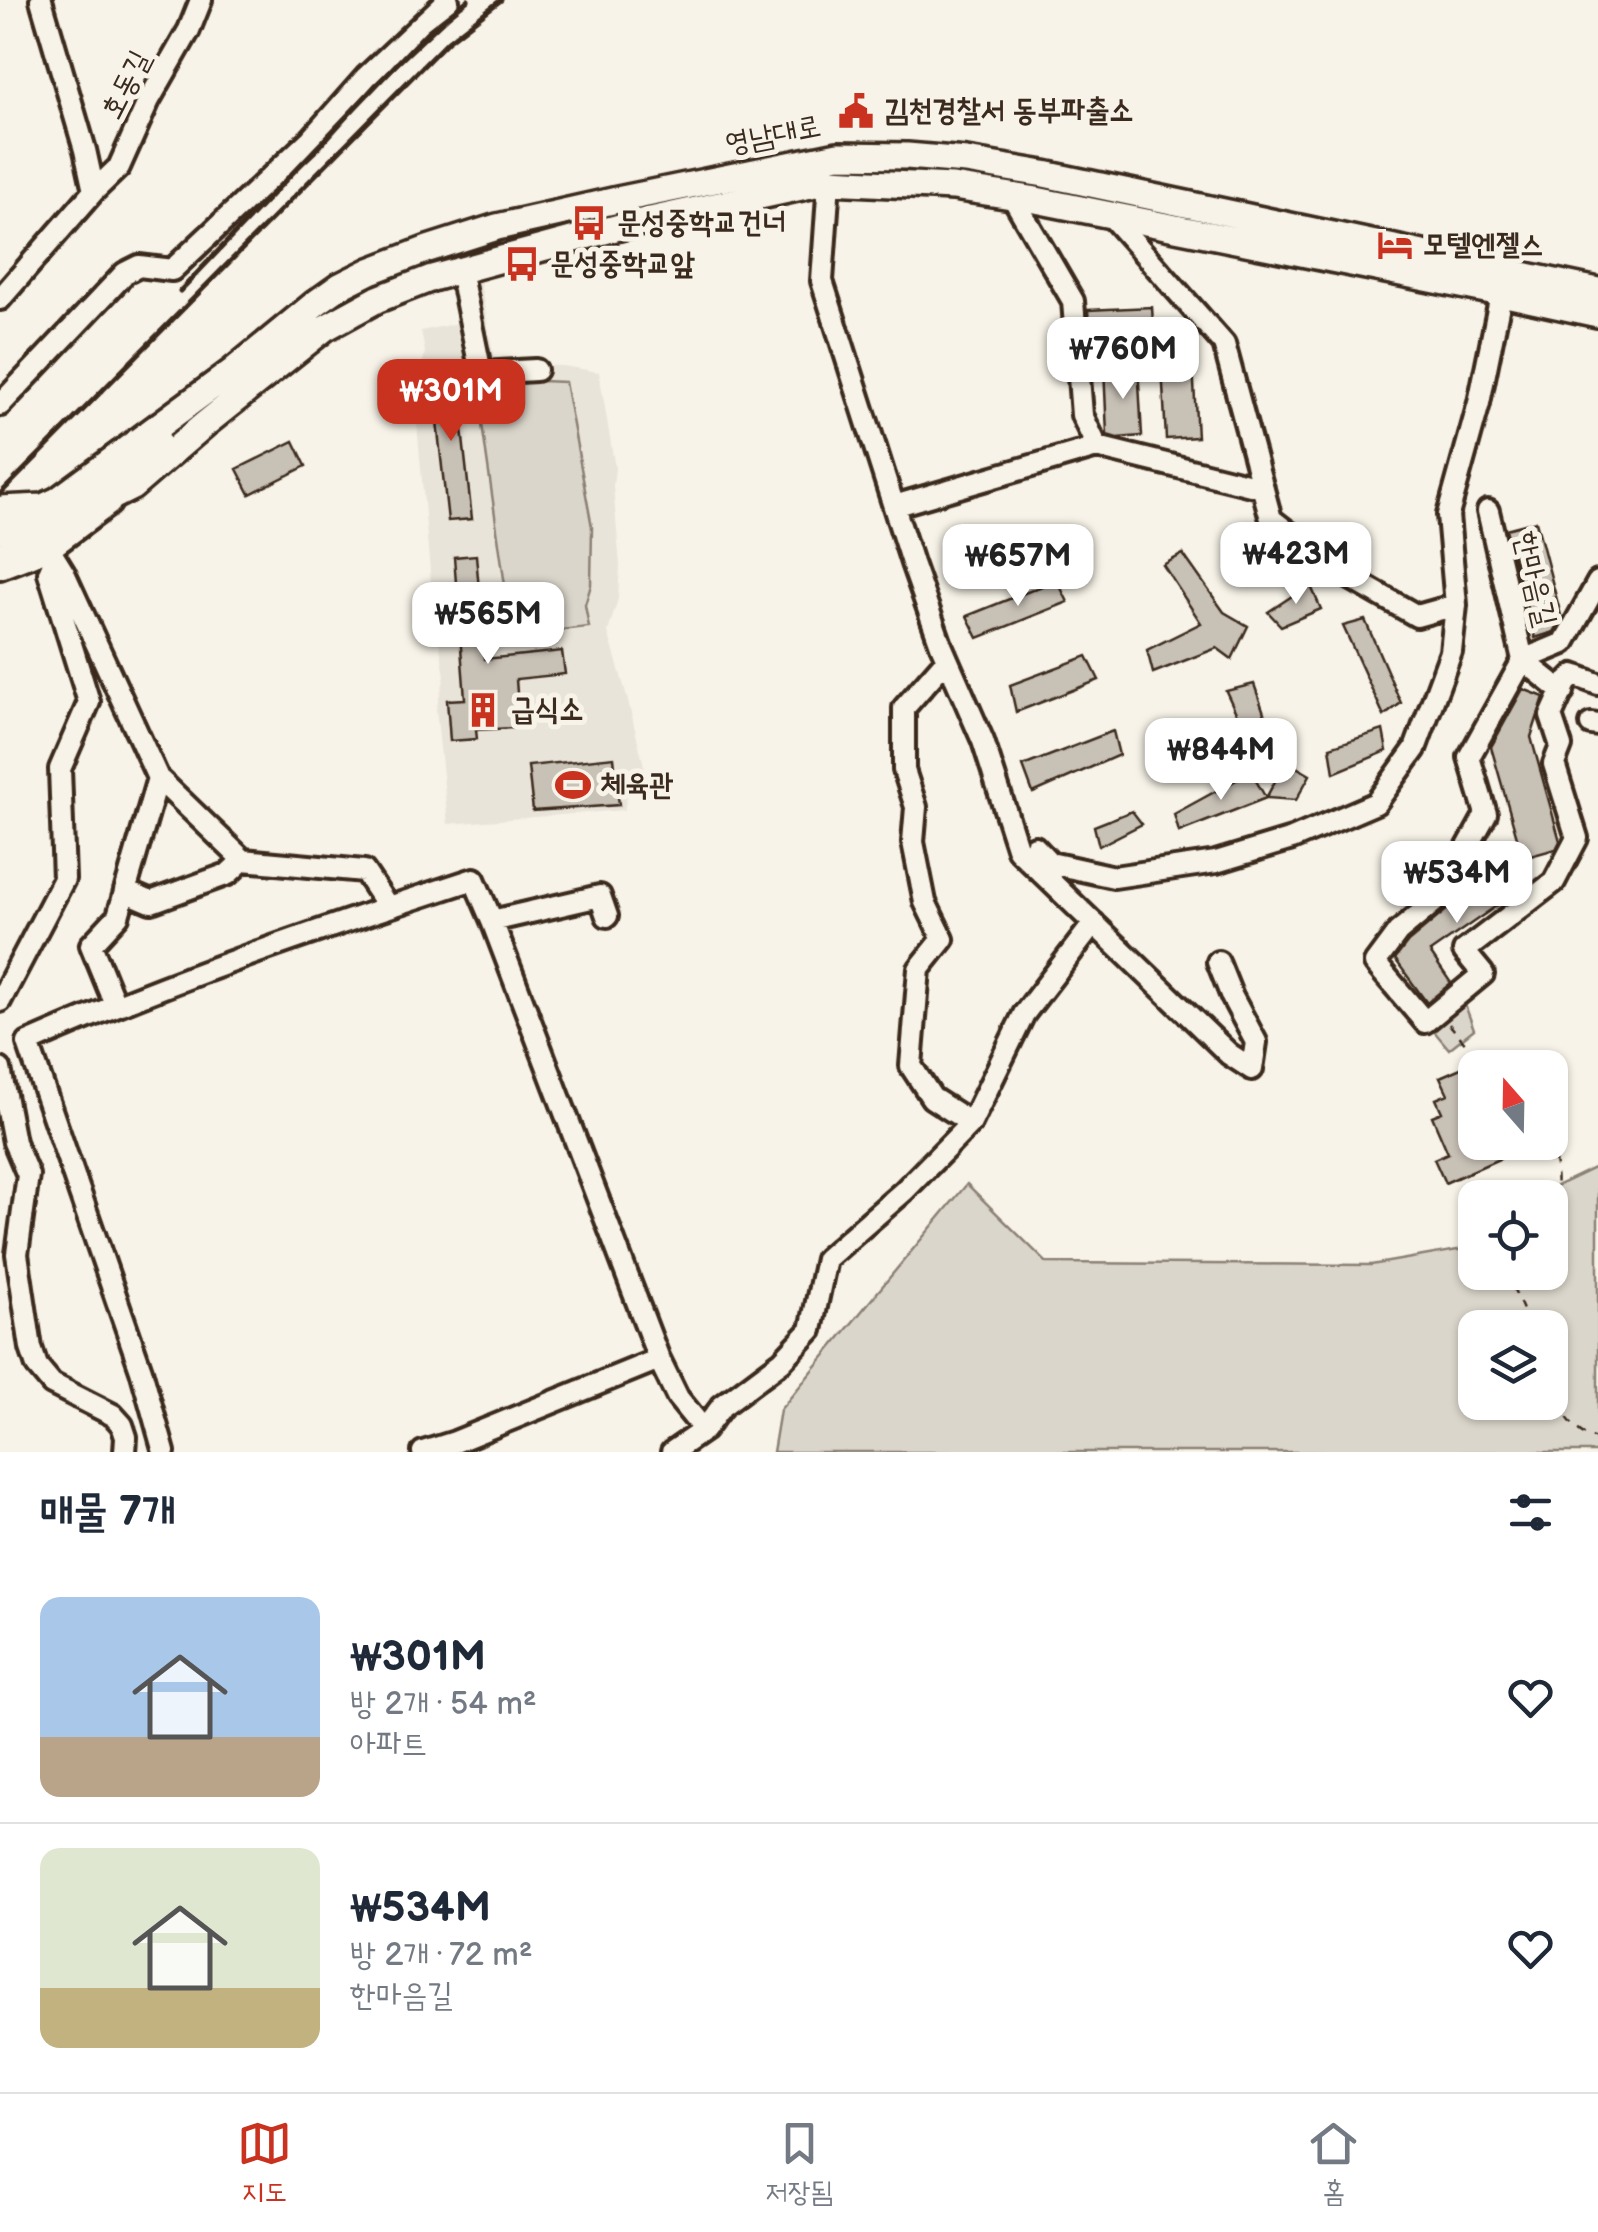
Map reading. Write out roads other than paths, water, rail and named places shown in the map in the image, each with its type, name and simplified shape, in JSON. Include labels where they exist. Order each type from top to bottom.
[{"type":"main road","name":"영남대로","points":[[7,526],[58,500],[233,371],[316,303],[370,270],[498,228],[838,155],[966,161],[1044,174],[1503,283],[1598,314]]},
{"type":"main road","name":"영남대로","points":[[7,526],[35,526],[98,504],[132,487],[325,328],[378,299],[432,278],[623,226],[829,181],[953,187],[1503,283],[1598,292]]},
{"type":"street","points":[[41,0],[94,191]]},
{"type":"street","points":[[0,405],[125,273],[139,266],[172,270],[311,139],[366,77],[448,0]]},
{"type":"street","name":"호동길","points":[[0,299],[118,166],[149,100],[190,30],[196,5]]},
{"type":"street","points":[[829,181],[822,281],[946,659],[984,741],[1018,850],[1228,1054],[1252,1069],[1256,1042],[1218,962]]},
{"type":"street","points":[[1012,196],[1072,301],[1082,415],[1098,448]]},
{"type":"street","points":[[1110,215],[1224,344],[1271,519],[1340,572],[1417,616],[1456,605]]},
{"type":"street","points":[[460,270],[481,373],[536,370]]},
{"type":"street","points":[[1009,821],[1050,863],[1114,878],[1216,862],[1292,839],[1376,803],[1416,749],[1451,652],[1456,605],[1448,515],[1478,403],[1503,283]]},
{"type":"street","name":"영남대로","points":[[68,515],[233,371]]},
{"type":"street","points":[[894,506],[1098,448],[1263,488]]},
{"type":"street","points":[[0,568],[49,548],[132,487]]},
{"type":"street","name":"한마음길","points":[[1488,511],[1523,660],[1563,692],[1551,716],[1561,746],[1554,764],[1578,838],[1554,882],[1464,951],[1482,974],[1425,1022],[1375,963],[1398,932],[1440,897],[1486,814],[1469,757],[1523,660],[1564,643],[1598,582]]},
{"type":"street","points":[[0,1001],[64,879],[60,769],[89,702],[49,573],[49,548],[68,515]]},
{"type":"street","points":[[7,526],[49,548],[158,778],[243,860],[364,872],[388,907]]},
{"type":"street","points":[[946,659],[904,708],[904,770],[916,807],[913,842],[925,902],[944,939],[919,969],[911,1066],[932,1098],[971,1124]]},
{"type":"street","points":[[1563,692],[1574,675],[1598,684]]},
{"type":"street","points":[[115,1004],[91,946],[118,916],[158,778]]},
{"type":"street","points":[[125,892],[150,902],[228,874],[243,860]]},
{"type":"street","points":[[164,1452],[141,1370],[28,1043],[115,1004],[474,879],[663,1367],[678,1398],[704,1430]]},
{"type":"street","points":[[492,921],[600,896],[607,916]]},
{"type":"street","points":[[672,1452],[704,1430],[722,1406],[782,1361],[812,1330],[820,1259],[904,1191],[971,1124],[1024,1014],[1094,923]]},
{"type":"street","points":[[1030,973],[1040,993]]},
{"type":"street","points":[[0,1069],[14,1142],[28,1175],[17,1254],[31,1348],[37,1366],[52,1384],[113,1414],[126,1437],[125,1452]]},
{"type":"street","points":[[947,1132],[971,1124]]},
{"type":"street","points":[[424,1452],[663,1367]]},
{"type":"railway","points":[[180,291],[428,31],[468,0]]},
{"type":"railway","points":[[0,494],[448,41],[501,0]]},
{"type":"place","name":"김천경찰서 동부파출소","points":[[856,111]]},
{"type":"place","name":"문성중학교건너","points":[[589,223]]},
{"type":"place","name":"모텔엔젤스","points":[[1395,245]]},
{"type":"place","name":"문성중학교앞","points":[[522,264]]},
{"type":"place","name":"급식소","points":[[483,710]]},
{"type":"place","name":"체육관","points":[[573,785]]}]
